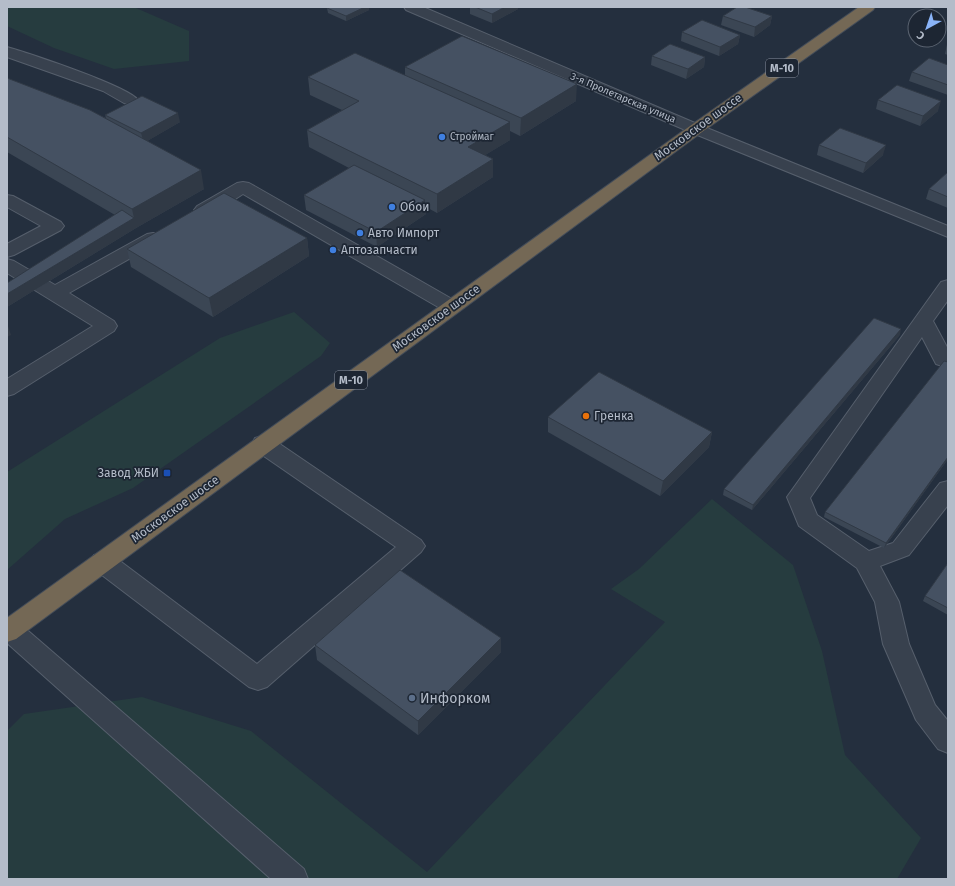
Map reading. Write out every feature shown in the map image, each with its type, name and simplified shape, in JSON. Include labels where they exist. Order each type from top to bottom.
[{"type":"highway","name":"Московское шоссе","points":[[8,631],[696,129],[868,7]]},
{"type":"street","name":"3-я Пролетарская улица","points":[[411,7],[696,129],[948,232]]},
{"type":"street","points":[[7,52],[109,88],[130,100]]},
{"type":"street","points":[[188,218],[243,187],[452,307]]},
{"type":"street","points":[[7,200],[55,226],[7,251]]},
{"type":"street","points":[[55,293],[167,230]]},
{"type":"street","points":[[7,265],[107,326],[7,389]]},
{"type":"street","points":[[948,286],[924,322],[798,497],[807,520],[866,562],[886,602],[896,644],[925,712],[948,740]]},
{"type":"street","points":[[924,322],[943,359],[948,361]]},
{"type":"street","points":[[103,562],[258,680],[413,546],[263,444]]},
{"type":"street","points":[[866,562],[901,549],[948,489]]},
{"type":"street","points":[[8,631],[293,879]]},
{"type":"green space","points":[[7,7],[138,7],[136,8],[189,31],[189,61],[114,69],[54,48],[7,26]]},
{"type":"green space","points":[[294,312],[330,343],[321,356],[133,488],[65,519],[7,570],[7,472],[220,338]]},
{"type":"green space","points":[[712,499],[793,565],[822,651],[845,755],[921,838],[897,879],[7,879],[7,731],[24,714],[142,697],[251,731],[427,872],[665,622],[611,589],[639,569]]},
{"type":"building","points":[[365,7],[346,16],[327,8]]},
{"type":"building","points":[[475,7],[505,7],[492,14]]},
{"type":"building","points":[[737,7],[745,7],[772,16],[755,27],[723,16]]},
{"type":"building","points":[[702,20],[740,35],[720,47],[682,32]]},
{"type":"building","points":[[462,36],[577,84],[521,118],[405,67]]},
{"type":"building","points":[[670,44],[705,57],[688,69],[652,56]]},
{"type":"building","points":[[355,53],[510,122],[468,147],[493,159],[437,194],[307,130],[359,101],[308,77]]},
{"type":"building","points":[[929,58],[948,65],[948,85],[912,72]]},
{"type":"building","points":[[7,78],[90,110],[201,170],[132,209],[7,137]]},
{"type":"building","points":[[897,85],[941,101],[923,116],[878,100]]},
{"type":"building","points":[[142,96],[178,113],[141,133],[105,115]]},
{"type":"building","points":[[840,128],[886,145],[866,163],[819,145]]},
{"type":"building","points":[[354,165],[425,200],[376,232],[304,195]]},
{"type":"building","points":[[948,172],[948,197],[929,189]]},
{"type":"building","points":[[224,193],[307,238],[209,298],[127,249]]},
{"type":"building","points":[[122,210],[134,218],[7,294],[7,283]]},
{"type":"building","points":[[874,318],[901,329],[753,505],[724,489]]},
{"type":"building","points":[[944,361],[948,362],[948,457],[886,543],[825,512]]},
{"type":"building","points":[[599,372],[712,432],[663,481],[548,417]]},
{"type":"building","points":[[948,563],[948,608],[925,596]]},
{"type":"building","name":"Инфорком","points":[[400,570],[501,638],[418,721],[315,645]]},
{"type":"place","name":"Строймаг","points":[[442,137]]},
{"type":"place","name":"Обои","points":[[392,207]]},
{"type":"place","name":"Авто Импорт","points":[[360,233]]},
{"type":"place","name":"Аптозапчасти","points":[[333,250]]},
{"type":"place","name":"Гренка","points":[[586,416]]},
{"type":"place","name":"Завод ЖБИ","points":[[167,473]]},
{"type":"place","name":"Инфорком","points":[[412,698]]}]
